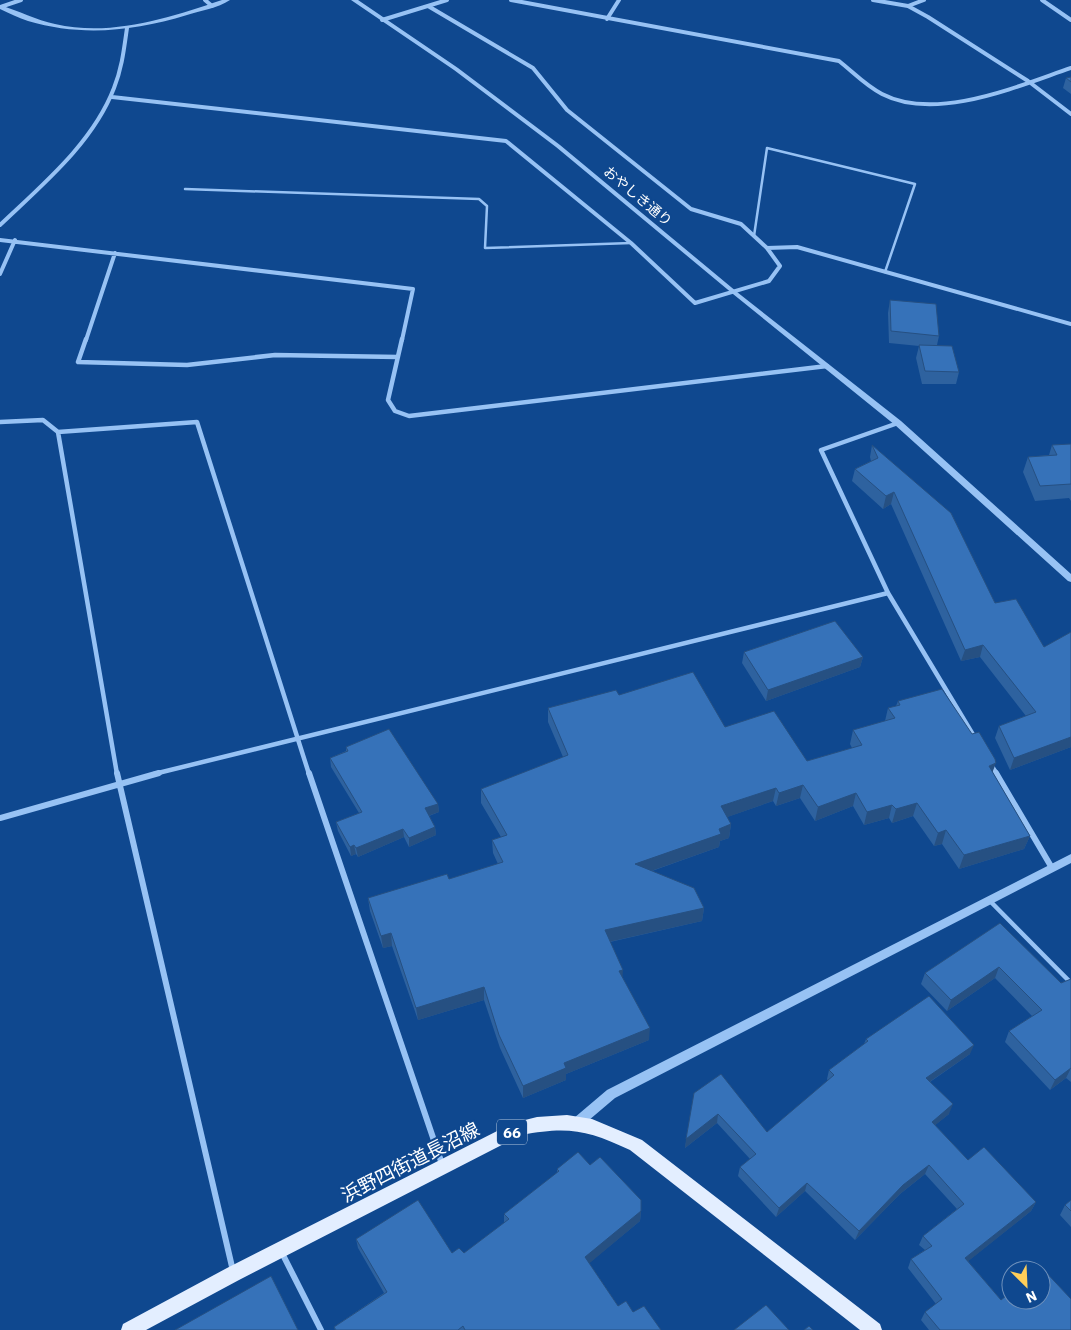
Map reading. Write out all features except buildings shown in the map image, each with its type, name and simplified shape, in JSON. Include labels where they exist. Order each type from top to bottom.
[{"type":"main road","name":"浜野四街道長沼線","points":[[129,1330],[519,1128],[548,1122],[578,1122],[607,1131],[636,1145],[874,1330]]},
{"type":"street","points":[[0,7],[21,0]]},
{"type":"street","points":[[205,0],[212,6]]},
{"type":"street","points":[[0,7],[44,25],[78,30],[127,28],[164,22],[227,0]]},
{"type":"street","name":"おやしき通り","points":[[354,0],[456,69],[514,112],[735,293],[898,423],[1071,579]]},
{"type":"street","points":[[382,20],[447,0]]},
{"type":"street","points":[[511,0],[607,20],[839,61],[882,94],[910,104],[951,104],[1071,68]]},
{"type":"street","points":[[607,20],[619,0]]},
{"type":"street","points":[[873,0],[908,6],[928,17],[1028,82],[1071,114]]},
{"type":"street","points":[[908,6],[924,0]]},
{"type":"street","points":[[1042,0],[1071,20]]},
{"type":"street","points":[[112,97],[506,141],[631,244],[695,303],[735,293],[769,281],[780,266],[767,248],[741,224],[690,209],[567,110],[533,68],[428,6]]},
{"type":"street","points":[[0,224],[86,140],[112,97],[127,51],[127,28]]},
{"type":"street","points":[[0,240],[15,240],[412,289],[388,400],[395,411],[410,416],[827,366]]},
{"type":"street","points":[[0,274],[15,240]]},
{"type":"street","points":[[767,248],[797,247],[1071,324]]},
{"type":"street","points":[[115,253],[78,362],[187,365],[274,355],[398,357]]},
{"type":"street","points":[[0,422],[44,420],[58,432],[119,783],[234,1274]]},
{"type":"street","points":[[58,432],[197,422],[297,738],[443,1167]]},
{"type":"street","points":[[898,423],[821,450],[888,593],[978,743]]},
{"type":"street","points":[[0,818],[119,783],[888,593]]},
{"type":"street","points":[[988,759],[1052,868]]},
{"type":"street","points":[[578,1122],[611,1094],[1071,858]]},
{"type":"street","points":[[281,1251],[321,1330]]},
{"type":"lane","points":[[754,236],[767,148],[915,184],[885,272]]},
{"type":"lane","points":[[185,189],[479,199],[487,206],[485,248],[631,244]]},
{"type":"lane","points":[[989,900],[1071,983]]}]
